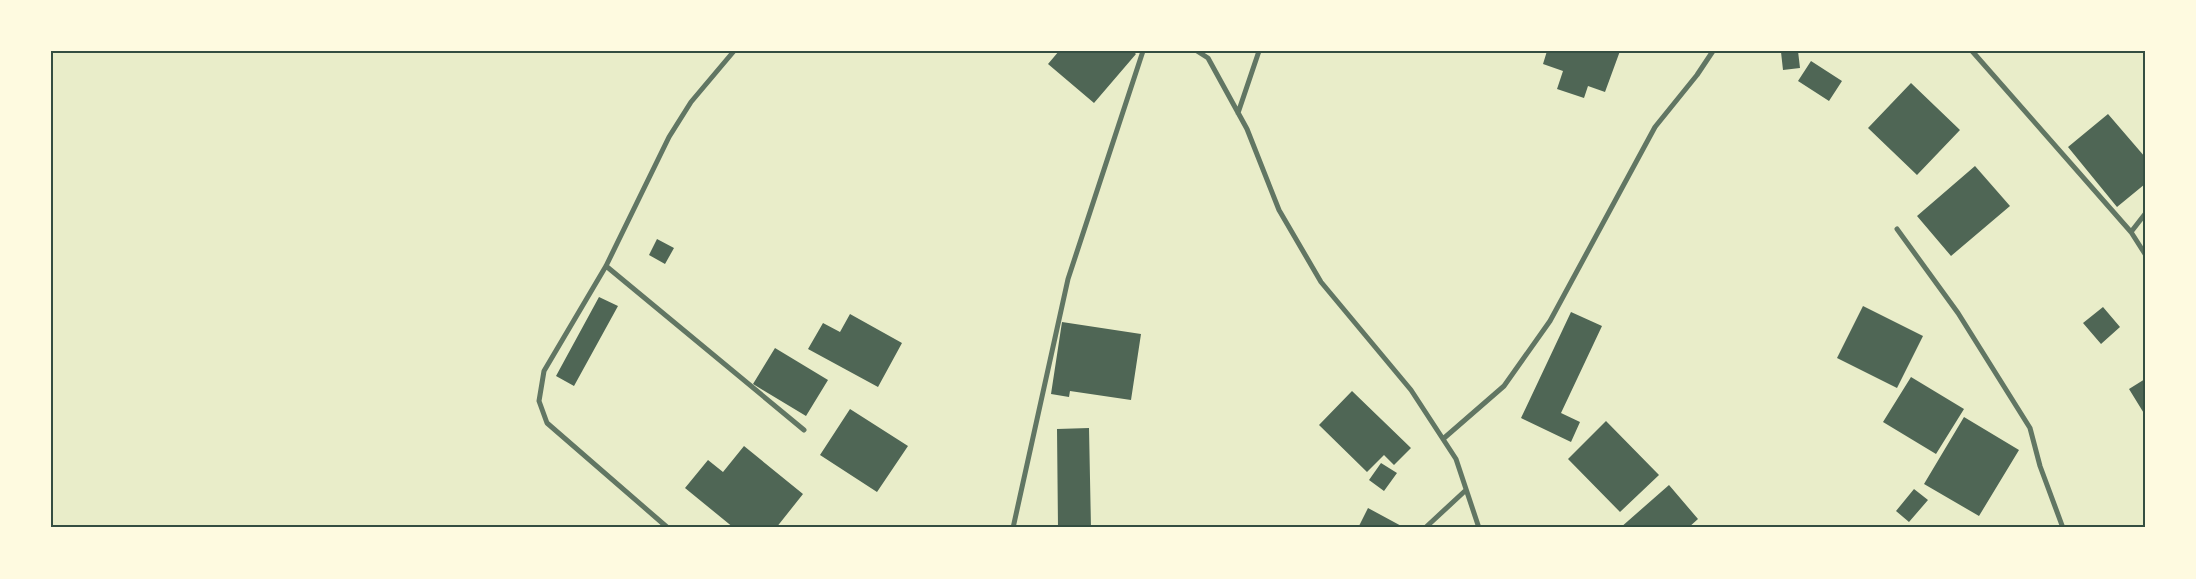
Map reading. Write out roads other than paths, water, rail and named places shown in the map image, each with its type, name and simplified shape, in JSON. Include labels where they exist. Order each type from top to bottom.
[{"type":"street","points":[[668,528],[547,423],[539,401],[544,371],[606,266],[669,136],[691,102],[734,51]]},
{"type":"street","points":[[1013,528],[1068,279],[1143,51]]},
{"type":"street","points":[[1197,51],[1208,58],[1247,129],[1279,210],[1321,282],[1411,390],[1456,459],[1479,528]]},
{"type":"street","points":[[1238,113],[1258,51]]},
{"type":"street","points":[[1443,439],[1504,386],[1550,321],[1655,127],[1697,75],[1712,51]]},
{"type":"street","points":[[1972,51],[2132,232],[2145,254]]},
{"type":"street","points":[[2132,232],[2145,214]]},
{"type":"street","points":[[1897,229],[1958,313],[2030,428],[2040,466],[2063,528]]},
{"type":"street","points":[[606,266],[804,430]]},
{"type":"street","points":[[1425,528],[1466,490]]}]
